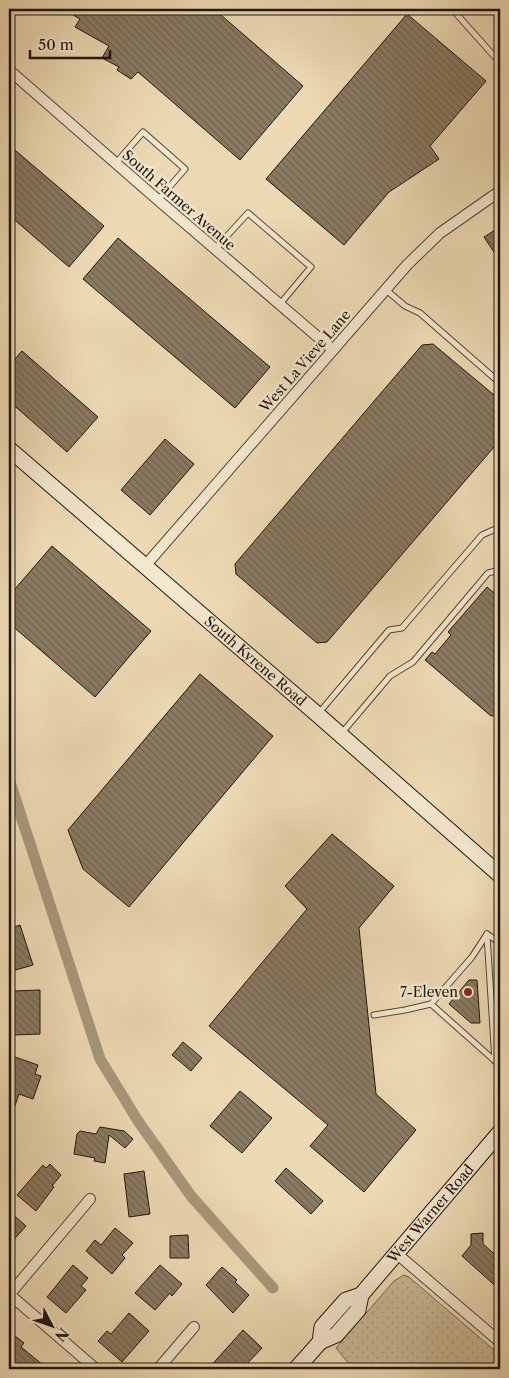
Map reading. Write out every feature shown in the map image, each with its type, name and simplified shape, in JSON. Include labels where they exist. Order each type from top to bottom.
[{"type":"main road","name":"South Kyrene Road","points":[[9,449],[340,734],[500,875]]},
{"type":"main road","name":"West Warner Road","points":[[296,1369],[320,1342],[336,1336],[358,1310],[360,1295],[500,1132]]},
{"type":"street","name":"South Farmer Avenue","points":[[9,70],[333,350]]},
{"type":"street","name":"West La Vieve Lane","points":[[145,566],[407,265],[440,233],[500,191]]},
{"type":"street","points":[[90,1199],[9,1294],[96,1369]]},
{"type":"street","points":[[396,1253],[496,1339]]},
{"type":"street","points":[[158,1369],[194,1328]]},
{"type":"lane","points":[[452,9],[494,56],[500,60]]},
{"type":"lane","points":[[115,163],[143,132],[186,169],[158,200]]},
{"type":"lane","points":[[215,249],[248,213],[311,267],[280,304]]},
{"type":"lane","points":[[385,289],[405,306],[420,313],[500,383]]},
{"type":"lane","points":[[318,715],[389,630],[402,628],[482,535],[500,527]]},
{"type":"lane","points":[[340,734],[390,676],[413,662],[488,573],[500,570]]},
{"type":"lane","points":[[487,934],[500,943]]},
{"type":"lane","points":[[374,1015],[431,1004],[472,957],[487,934]]},
{"type":"lane","points":[[487,934],[495,1061]]},
{"type":"lane","points":[[431,1004],[495,1061]]},
{"type":"lane","points":[[495,1061],[500,1056]]},
{"type":"lane","points":[[496,1339],[500,1327]]},
{"type":"shaded area","points":[[404,1275],[409,1277],[500,1355],[500,1369],[353,1369],[336,1348],[394,1281]]},
{"type":"building","points":[[63,9],[214,9],[303,86],[240,160],[138,72],[131,79],[117,70],[119,67],[102,58],[109,46],[75,27],[80,19]]},
{"type":"building","points":[[407,14],[486,81],[430,146],[439,159],[389,192],[344,245],[266,179]]},
{"type":"building","points":[[9,145],[104,226],[69,267],[9,215]]},
{"type":"building","points":[[500,227],[500,261],[484,237]]},
{"type":"building","points":[[118,238],[270,367],[235,408],[83,279]]},
{"type":"building","points":[[433,344],[500,400],[500,440],[327,642],[317,643],[236,574],[235,564],[422,345]]},
{"type":"building","points":[[22,351],[98,417],[67,452],[9,401],[9,366]]},
{"type":"building","points":[[165,439],[194,464],[150,515],[121,490]]},
{"type":"building","points":[[52,546],[151,631],[95,697],[9,623],[9,596]]},
{"type":"building","points":[[487,587],[500,598],[500,715],[491,716],[425,660],[432,652],[435,654],[451,635],[448,632]]},
{"type":"building","points":[[200,674],[273,736],[129,907],[83,869],[68,830]]},
{"type":"building","points":[[332,834],[394,886],[359,928],[376,1094],[416,1130],[364,1192],[310,1146],[328,1125],[209,1026],[307,909],[285,886]]},
{"type":"building","points":[[20,925],[33,965],[12,971],[9,963],[9,929]]},
{"type":"building","name":"7-Eleven","points":[[469,980],[477,980],[480,1023],[471,1023],[449,1004]]},
{"type":"building","points":[[40,990],[40,1034],[14,1035],[13,991]]},
{"type":"building","points":[[183,1042],[202,1058],[191,1071],[172,1055]]},
{"type":"building","points":[[9,1055],[38,1065],[35,1074],[41,1076],[33,1099],[19,1094],[10,1120],[9,1120]]},
{"type":"building","points":[[240,1091],[272,1118],[242,1153],[210,1126]]},
{"type":"building","points":[[100,1127],[124,1131],[133,1139],[125,1148],[109,1135],[105,1163],[94,1161],[95,1158],[74,1154],[77,1134],[80,1131],[96,1134]]},
{"type":"building","points":[[50,1164],[61,1175],[36,1211],[17,1195],[43,1165],[46,1168]]},
{"type":"building","points":[[286,1168],[323,1201],[311,1214],[275,1181]]},
{"type":"building","points":[[144,1171],[150,1214],[129,1217],[124,1174]]},
{"type":"building","points":[[9,1211],[26,1226],[9,1245]]},
{"type":"building","points":[[115,1228],[133,1243],[122,1255],[125,1258],[112,1274],[86,1251],[95,1240],[101,1245]]},
{"type":"building","points":[[483,1233],[483,1244],[500,1259],[500,1290],[462,1256],[471,1245],[471,1234]]},
{"type":"building","points":[[188,1235],[189,1258],[170,1258],[170,1236]]},
{"type":"building","points":[[73,1265],[88,1278],[81,1286],[86,1290],[66,1313],[47,1297]]},
{"type":"building","points":[[160,1265],[182,1284],[172,1296],[170,1293],[155,1310],[135,1293]]},
{"type":"building","points":[[222,1267],[237,1280],[235,1282],[249,1295],[233,1313],[206,1285]]},
{"type":"building","points":[[129,1313],[149,1331],[122,1362],[98,1341],[107,1331],[111,1334]]},
{"type":"building","points":[[243,1330],[262,1348],[242,1369],[208,1369]]},
{"type":"building","points":[[15,1336],[24,1343],[21,1347],[48,1369],[20,1369],[9,1360],[9,1344]]},
{"type":"waterway","points":[[9,779],[100,1059],[138,1121],[191,1196],[273,1288]]},
{"type":"place","name":"7-Eleven","points":[[468,992]]}]
